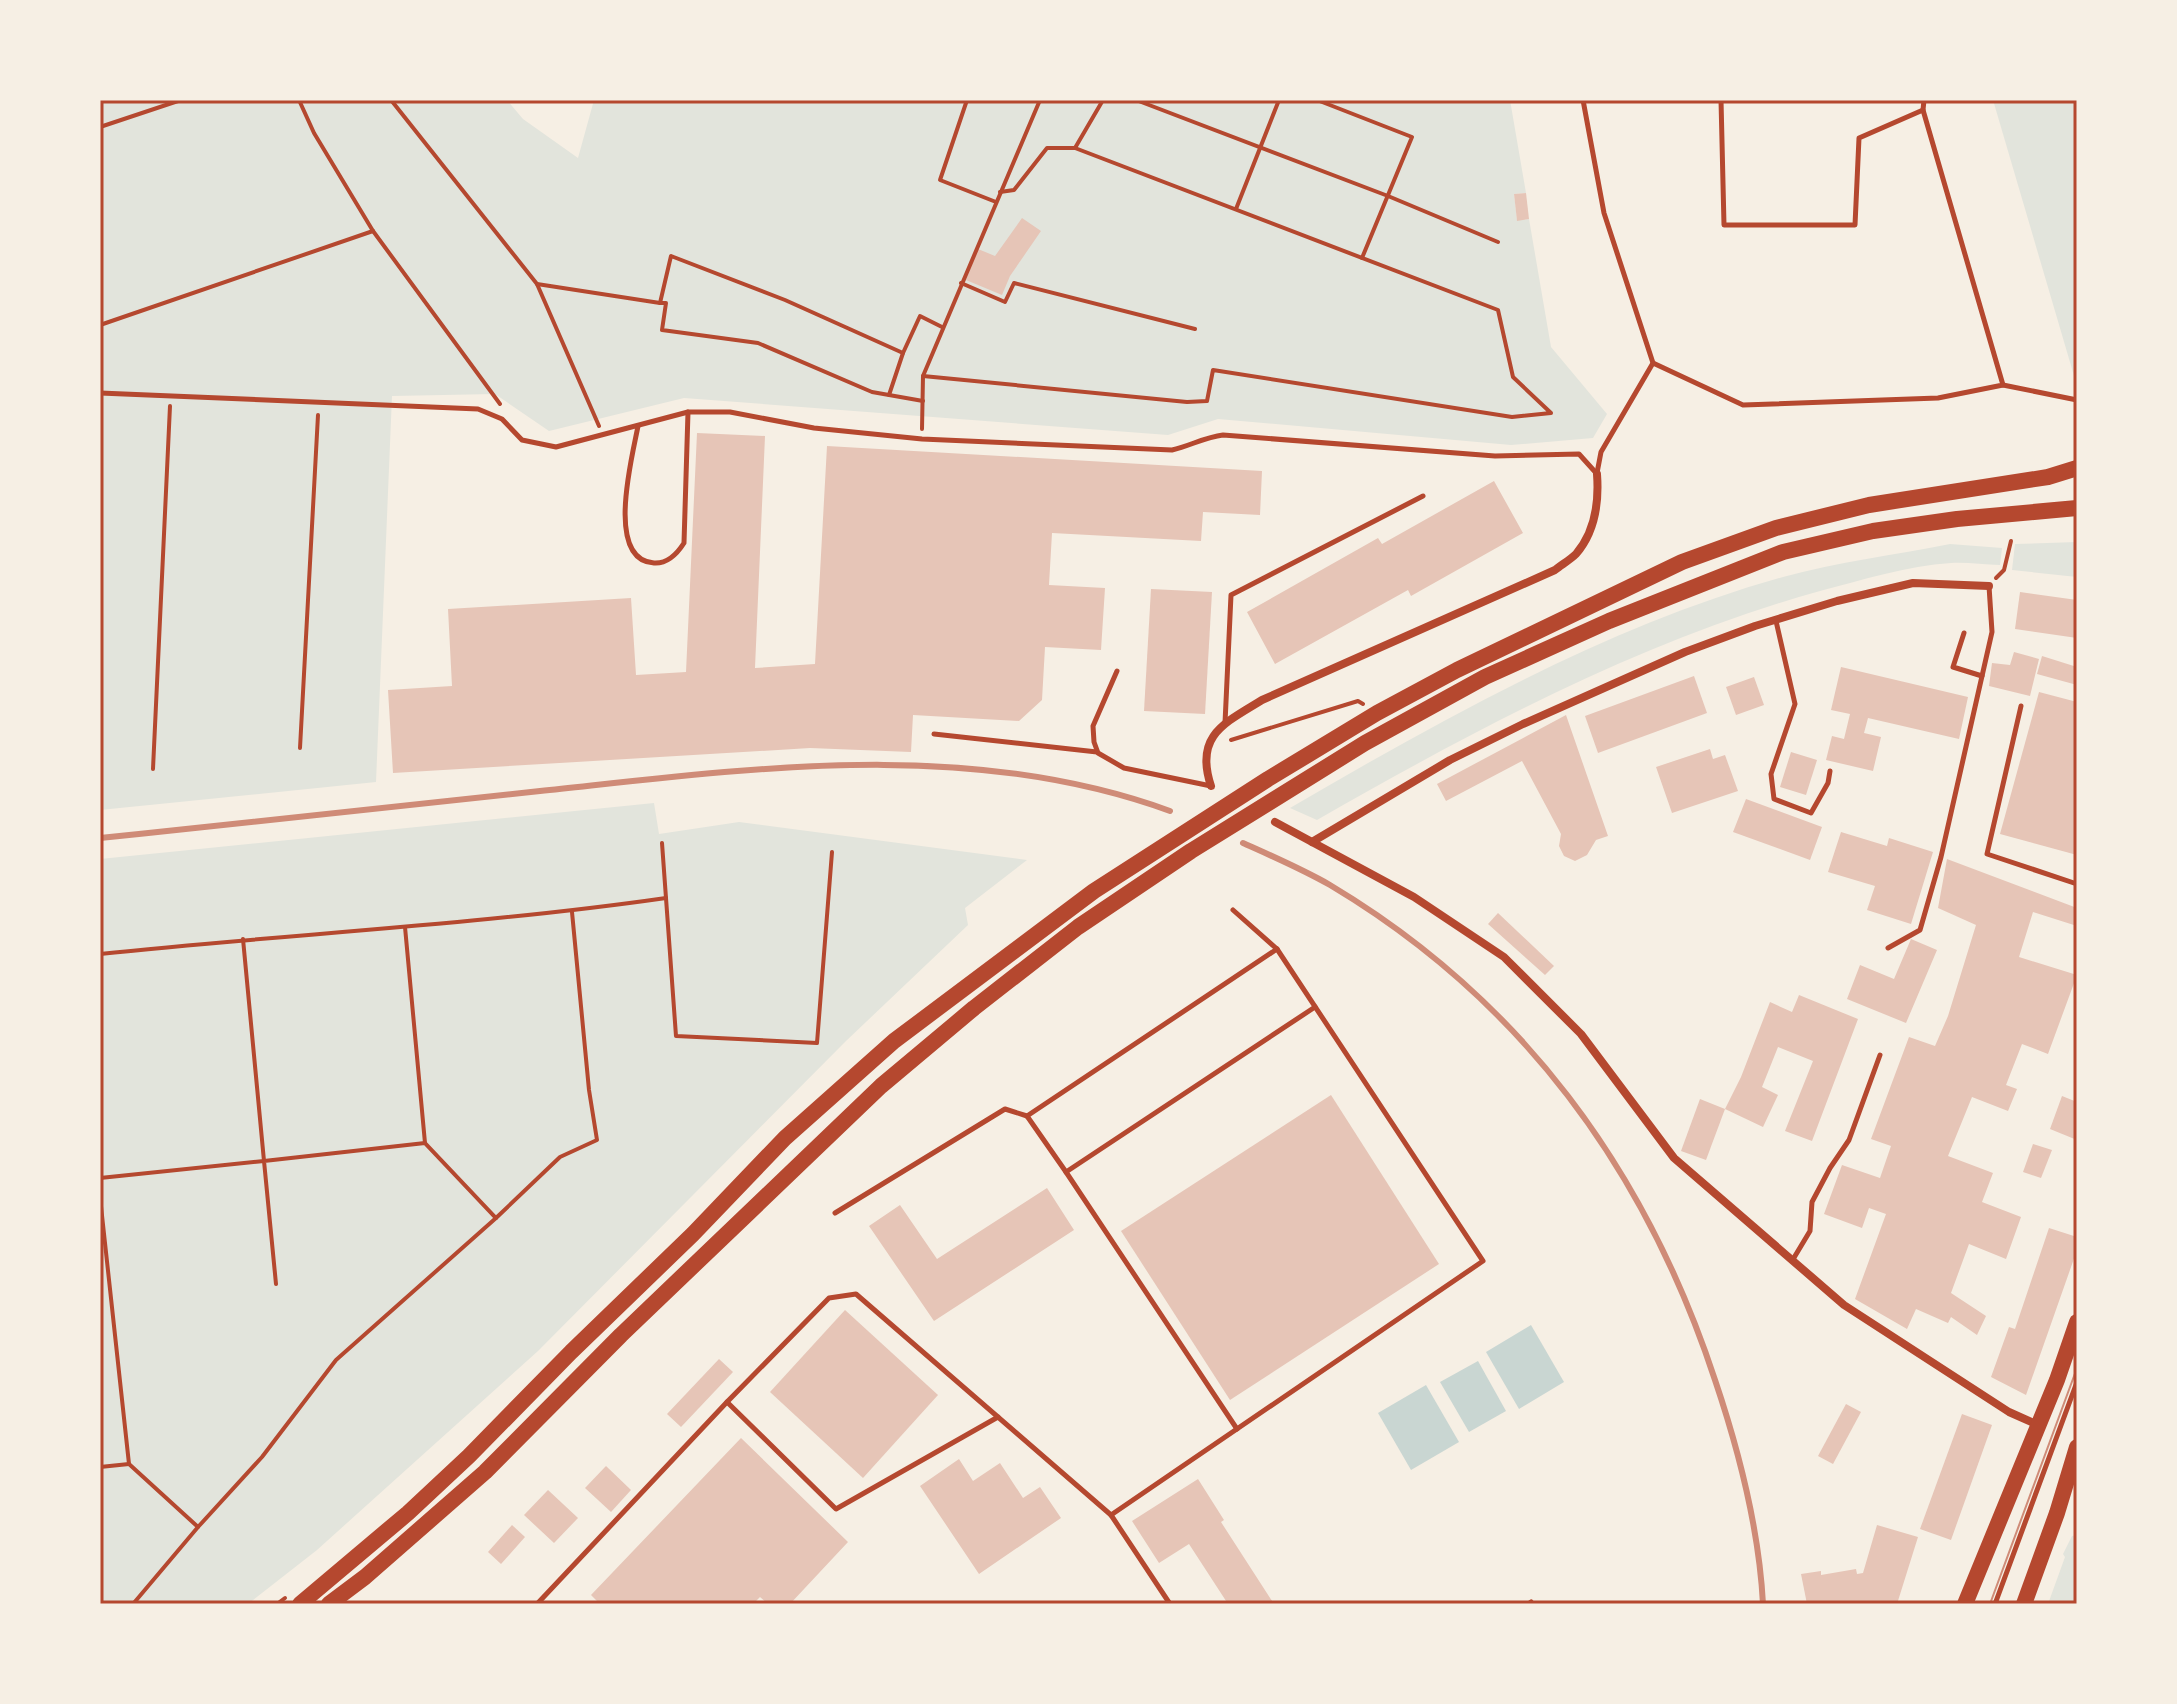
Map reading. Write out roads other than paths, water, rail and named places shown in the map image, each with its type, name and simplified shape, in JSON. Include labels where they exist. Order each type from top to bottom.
[{"type":"main road","points":[[300,1604],[408,1513],[469,1456],[693,1234],[785,1138],[883,1051],[1094,891],[1268,779],[1377,713],[1457,670],[1682,562],[1776,528],[1869,505],[2074,471]]},
{"type":"main road","points":[[329,1604],[365,1577],[485,1472],[621,1335],[881,1086],[1078,927],[1191,851],[1365,743],[1485,677],[1609,621],[1783,552],[1873,531],[1957,519],[2077,508]]},
{"type":"main road","points":[[1965,1604],[2042,1426],[2077,1322]]},
{"type":"main road","points":[[2024,1604],[2077,1447]]},
{"type":"street","points":[[1211,786],[1205,769],[1207,747],[1214,732],[1225,723],[1262,700],[1555,570],[1576,554],[1591,526],[1599,499],[1597,474]]},
{"type":"street","points":[[1312,842],[1450,760],[1685,652],[1837,601],[1913,583],[1989,586]]},
{"type":"street","points":[[1275,822],[1414,897],[1504,957],[1581,1034],[1674,1158],[1792,1261],[1844,1305],[2009,1412],[2042,1426]]},
{"type":"lane","points":[[1583,100],[1604,213],[1653,363],[1743,405],[1938,398],[2003,385],[2077,400]]},
{"type":"lane","points":[[1721,100],[1724,225],[1855,225],[1859,138],[1923,110]]},
{"type":"lane","points":[[1924,100],[1923,110],[2003,385]]},
{"type":"lane","points":[[1597,474],[1601,452],[1653,363]]},
{"type":"lane","points":[[100,393],[478,409],[502,419],[522,440],[556,447],[688,412],[730,412],[814,428],[922,439],[1172,450],[1191,446],[1209,436],[1223,435],[1495,456],[1579,454],[1597,474]]},
{"type":"lane","points":[[638,426],[627,483],[626,532],[635,551],[645,561],[657,564],[670,559],[684,543],[688,412]]},
{"type":"lane","points":[[1225,723],[1231,595],[1423,496]]},
{"type":"lane","points":[[1888,948],[1920,930],[1941,857],[1992,632],[1989,586]]},
{"type":"lane","points":[[1776,620],[1795,704],[1771,774],[1774,799],[1811,813],[1828,783],[1830,771]]},
{"type":"lane","points":[[1964,633],[1953,667],[1982,676]]},
{"type":"lane","points":[[1098,753],[1093,726],[1117,671]]},
{"type":"lane","points":[[2021,706],[1987,854],[2077,884]]},
{"type":"lane","points":[[934,734],[1098,753],[1124,768],[1211,786]]},
{"type":"lane","points":[[1111,1515],[1483,1261],[1277,949],[1233,910]]},
{"type":"lane","points":[[1027,1116],[1277,949]]},
{"type":"lane","points":[[1066,1172],[1315,1007]]},
{"type":"lane","points":[[1792,1261],[1810,1231],[1812,1202],[1849,1140],[1880,1055]]},
{"type":"lane","points":[[835,1213],[1005,1109],[1027,1116],[1237,1429]]},
{"type":"lane","points":[[537,1604],[829,1298],[856,1294],[1111,1515],[1170,1604]]},
{"type":"lane","points":[[1995,1604],[2077,1382]]},
{"type":"lane","points":[[727,1402],[836,1509],[998,1417]]},
{"type":"tram line","points":[[1990,1604],[2077,1368]]},
{"type":"railway","points":[[100,838],[698,774],[858,765],[937,766],[1015,774],[1093,788],[1170,811]]},
{"type":"railway","points":[[1243,843],[1330,885],[1399,930],[1461,981],[1518,1036],[1568,1096],[1613,1161],[1653,1230],[1686,1303],[1715,1380],[1746,1490],[1757,1547],[1763,1604]]}]
